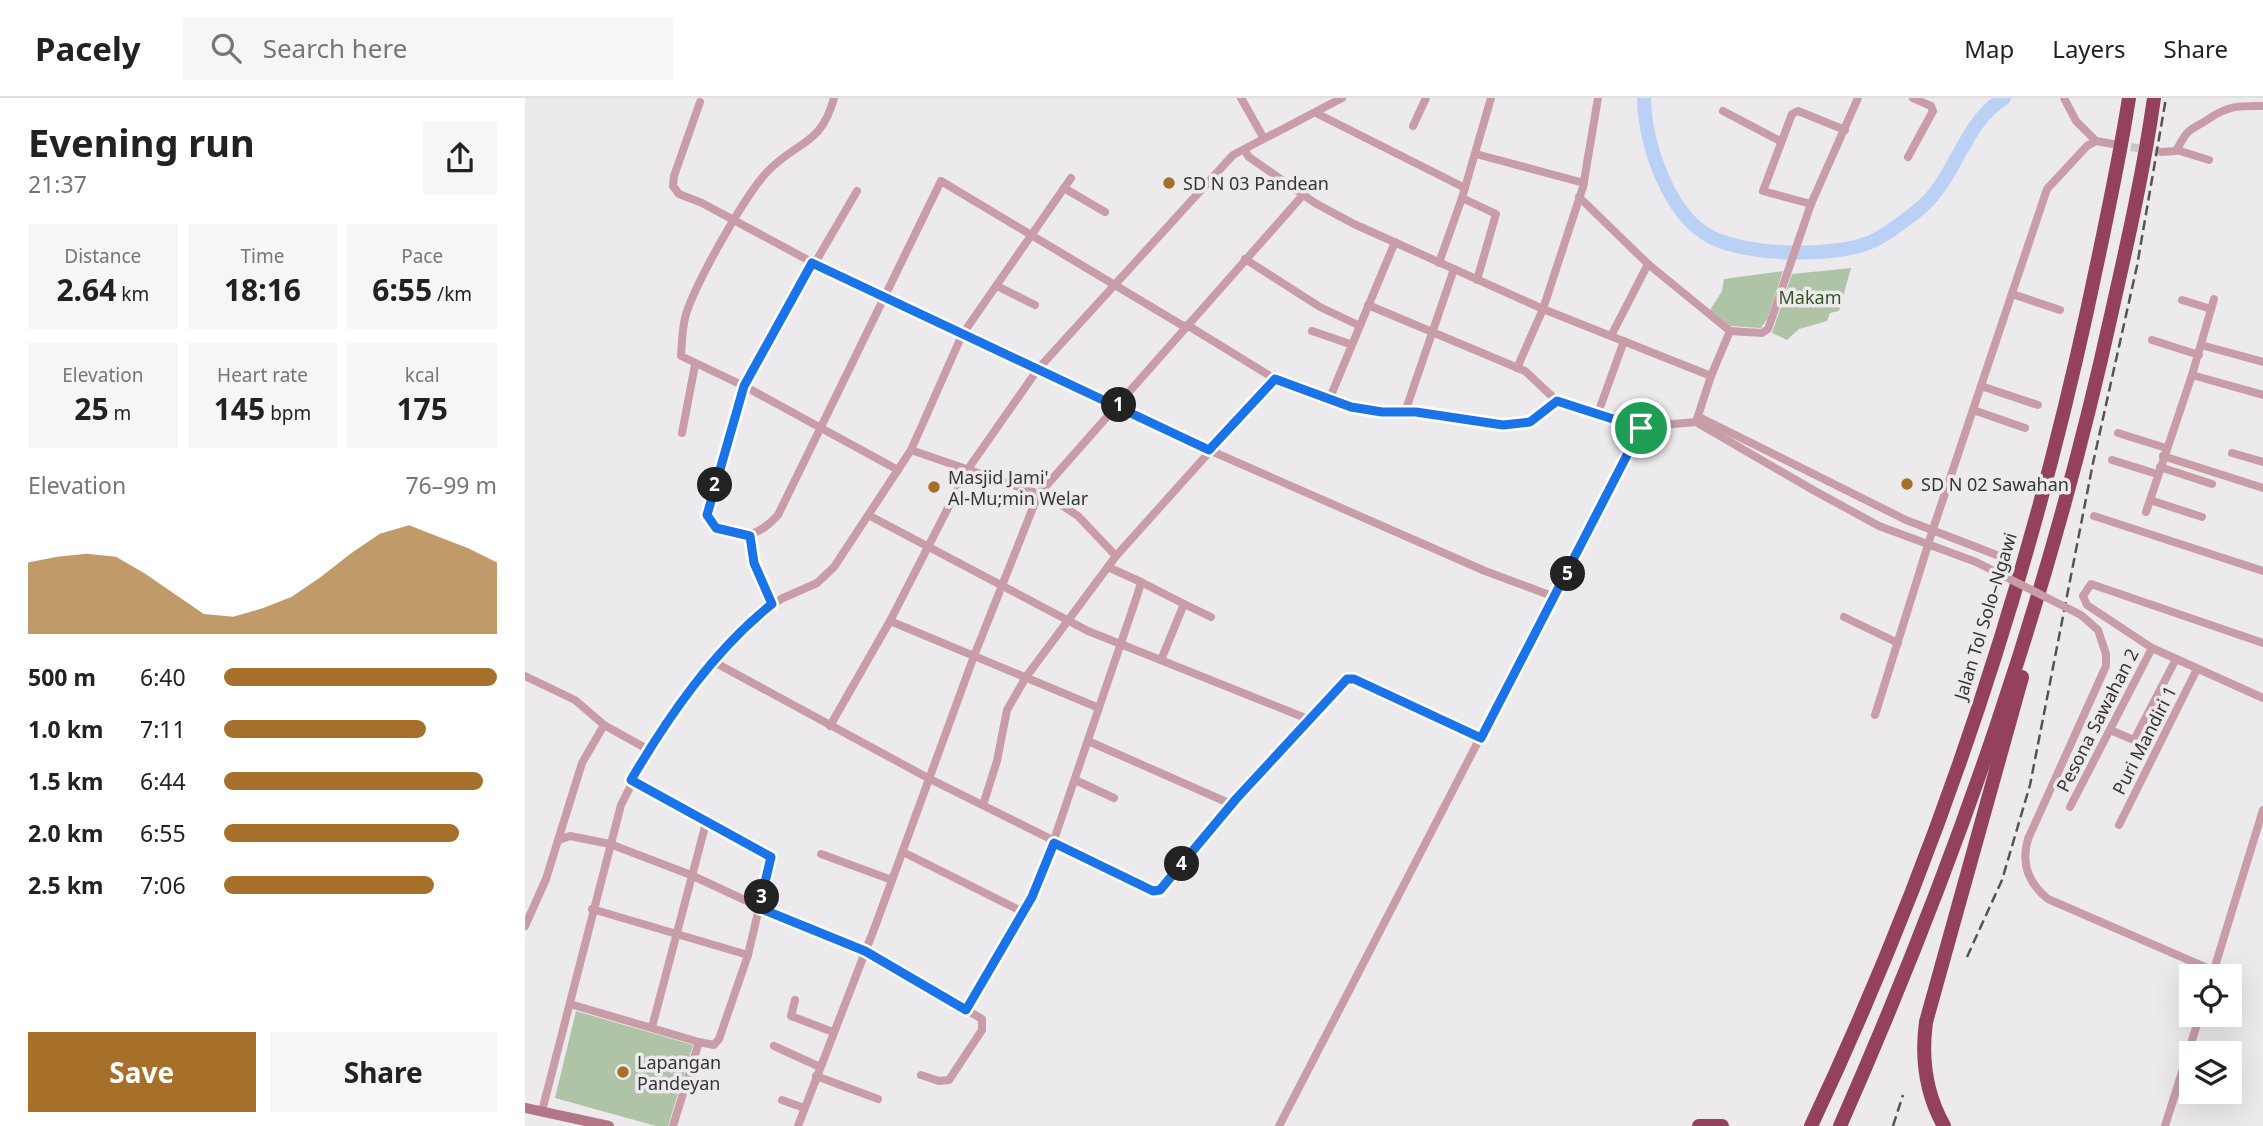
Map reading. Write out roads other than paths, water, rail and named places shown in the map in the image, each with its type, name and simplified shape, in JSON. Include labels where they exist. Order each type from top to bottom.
[{"type":"highway","name":"Jalan Tol Solo–Ngawi","points":[[1811,1126],[1860,1019],[1948,795],[2042,497],[2077,355],[2129,98]]},
{"type":"highway","points":[[1840,1126],[1954,852],[2029,631],[2100,368],[2153,104]]},
{"type":"highway","points":[[1944,1126],[1928,1090],[1923,1047],[1926,1023],[2019,692],[2029,631]]},
{"type":"highway","points":[[1802,1126],[1851,1028],[1860,1019]]},
{"type":"highway","points":[[1699,1126],[1722,1126]]},
{"type":"street","points":[[834,98],[820,132],[771,167],[735,221],[693,296],[685,317],[681,356],[695,365],[744,386],[898,470]]},
{"type":"street","points":[[1241,98],[1263,136]]},
{"type":"street","points":[[1245,151],[1248,144],[1342,98]]},
{"type":"street","points":[[1413,126],[1426,98]]},
{"type":"street","points":[[1439,263],[1476,154],[1491,98]]},
{"type":"street","points":[[1517,368],[1543,309],[1584,183],[1598,98]]},
{"type":"street","points":[[1579,197],[1648,264],[1730,331],[1762,333],[1767,330],[1795,243],[1858,98]]},
{"type":"street","points":[[1908,157],[1933,109],[1913,98]]},
{"type":"street","points":[[2064,100],[2075,121],[2096,141],[2113,144]]},
{"type":"street","points":[[700,102],[687,133],[673,186],[679,194],[882,297],[1117,404],[1209,450],[1485,571],[1555,597]]},
{"type":"street","points":[[2177,150],[2190,127],[2220,110],[2263,106]]},
{"type":"street","points":[[1723,111],[1780,141]]},
{"type":"street","points":[[1811,204],[1763,191],[1780,141],[1795,111],[1845,130]]},
{"type":"street","points":[[1316,113],[1465,188]]},
{"type":"street","points":[[1875,715],[1932,532],[2047,189],[2087,146],[2096,141]]},
{"type":"street","points":[[2162,152],[2177,150],[2209,160]]},
{"type":"street","points":[[1245,151],[1249,157],[1329,212],[1543,309],[1711,376]]},
{"type":"street","points":[[830,726],[890,621],[968,469],[1038,369],[1227,160],[1236,153],[1245,151]]},
{"type":"street","points":[[1476,154],[1584,183]]},
{"type":"street","points":[[543,1111],[592,909],[631,780],[649,750],[714,662],[752,620],[772,604],[817,583],[830,572],[870,516],[911,450],[962,335],[1071,178]]},
{"type":"street","points":[[857,191],[812,263],[744,386],[707,515],[716,528],[750,536],[764,530],[778,515],[882,297],[941,181],[1031,237],[1275,379],[1328,400],[1371,411],[1405,412],[1510,425],[1530,422],[1557,401]]},
{"type":"street","points":[[1064,188],[1105,212]]},
{"type":"street","points":[[797,1126],[892,880],[974,656],[1038,495],[1303,195]]},
{"type":"street","points":[[1462,198],[1496,214],[1477,280]]},
{"type":"street","points":[[1328,400],[1395,242]]},
{"type":"street","points":[[1245,260],[1320,307],[1358,325]]},
{"type":"street","points":[[1611,335],[1648,264]]},
{"type":"street","points":[[1405,412],[1454,269]]},
{"type":"street","points":[[997,286],[1035,304]]},
{"type":"street","points":[[2012,294],[2060,310]]},
{"type":"street","points":[[2146,512],[2199,355],[2214,299]]},
{"type":"street","points":[[2182,300],[2211,309]]},
{"type":"street","points":[[1368,305],[1531,375],[1557,401],[1641,428],[1697,420],[1932,532],[2001,557]]},
{"type":"street","points":[[1312,331],[1350,344]]},
{"type":"street","points":[[1697,420],[1711,376],[1730,331]]},
{"type":"street","points":[[2152,340],[2199,355]]},
{"type":"street","points":[[1598,413],[1623,341]]},
{"type":"street","points":[[2201,345],[2263,362]]},
{"type":"street","points":[[682,433],[695,365]]},
{"type":"street","points":[[2192,375],[2263,395]]},
{"type":"street","points":[[983,805],[997,761],[1007,710],[1026,677],[1116,556],[1275,379]]},
{"type":"street","points":[[1980,386],[2038,405]]},
{"type":"street","points":[[1973,410],[2025,428]]},
{"type":"street","points":[[1697,420],[1813,490],[1879,526],[1976,562],[2081,615],[2098,630],[2106,654],[2103,674],[2028,839],[2025,851],[2027,870],[2034,885],[2048,899],[2191,964]]},
{"type":"street","points":[[1279,1126],[1641,428]]},
{"type":"street","points":[[2118,433],[2263,488]]},
{"type":"street","points":[[911,450],[1051,498],[1078,516],[1116,556]]},
{"type":"street","points":[[2232,453],[2263,462]]},
{"type":"street","points":[[2112,460],[2213,484]]},
{"type":"street","points":[[2150,500],[2201,517]]},
{"type":"street","points":[[870,516],[1067,619],[1121,644],[1308,719]]},
{"type":"street","points":[[2094,516],[2263,571]]},
{"type":"street","points":[[750,536],[754,563],[772,604]]},
{"type":"street","points":[[1108,567],[1211,617]]},
{"type":"street","points":[[966,1010],[1023,912],[1054,843],[1141,582]]},
{"type":"street","points":[[2263,643],[2092,585],[2088,586],[2083,596],[2087,605],[2152,648],[2263,698]]},
{"type":"street","points":[[1161,660],[1184,604]]},
{"type":"street","points":[[1844,617],[1898,643]]},
{"type":"street","points":[[890,621],[1099,708]]},
{"type":"street","name":"Pesona Sawahan 2","points":[[2070,807],[2152,648]]},
{"type":"street","points":[[2110,730],[2132,740],[2176,659]]},
{"type":"street","points":[[714,662],[928,778],[1054,843],[1157,891],[1231,804],[1345,680],[1352,678],[1481,738]]},
{"type":"street","name":"Puri Mandiri 1","points":[[2119,825],[2197,669]]},
{"type":"street","points":[[525,676],[575,700],[604,725],[649,750]]},
{"type":"street","points":[[525,926],[546,879],[582,763],[604,725]]},
{"type":"street","points":[[1088,741],[1231,804]]},
{"type":"street","points":[[570,1004],[699,1042],[717,1043],[748,955],[771,857],[631,780]]},
{"type":"street","points":[[1075,780],[1114,798]]},
{"type":"street","points":[[2216,964],[2263,810]]},
{"type":"street","points":[[652,1027],[706,823]]},
{"type":"street","points":[[559,840],[570,836],[610,844],[691,875],[759,908],[865,951],[982,1019],[983,1024],[952,1077],[939,1081],[921,1075]]},
{"type":"street","points":[[902,852],[1023,912]]},
{"type":"street","points":[[821,854],[892,880]]},
{"type":"street","points":[[592,909],[675,936],[748,955]]},
{"type":"street","points":[[795,1000],[791,1016],[833,1032]]},
{"type":"street","points":[[2165,1126],[2196,1027]]},
{"type":"street","points":[[673,1126],[699,1042]]},
{"type":"street","points":[[774,1046],[820,1067]]},
{"type":"street","points":[[816,1076],[878,1099]]},
{"type":"street","points":[[782,1100],[804,1108]]},
{"type":"street","points":[[525,1108],[609,1126]]},
{"type":"waterway","points":[[1644,98],[1649,136],[1662,176],[1671,195],[1696,227],[1727,243],[1747,248],[1792,252],[1837,250],[1857,246],[1873,241],[1901,223],[1930,199],[1978,122],[2004,98]]},
{"type":"tunnel","points":[[2119,145],[2162,152]]},
{"type":"railway","points":[[1967,957],[2002,880],[2030,785],[2093,463],[2137,266],[2166,98]]},
{"type":"railway","points":[[1893,1126],[1903,1095]]},
{"type":"place","name":"SD N 03 Pandean","points":[[1169,183]]},
{"type":"place","name":"SD N 02 Sawahan","points":[[1907,484]]},
{"type":"place","name":"Masjid Jami' Al-Mu;min Welar","points":[[934,487]]},
{"type":"place","name":"Lapangan Pandeyan","points":[[623,1072]]},
{"type":"park label","name":"Makam","points":[[1810,297]]}]
